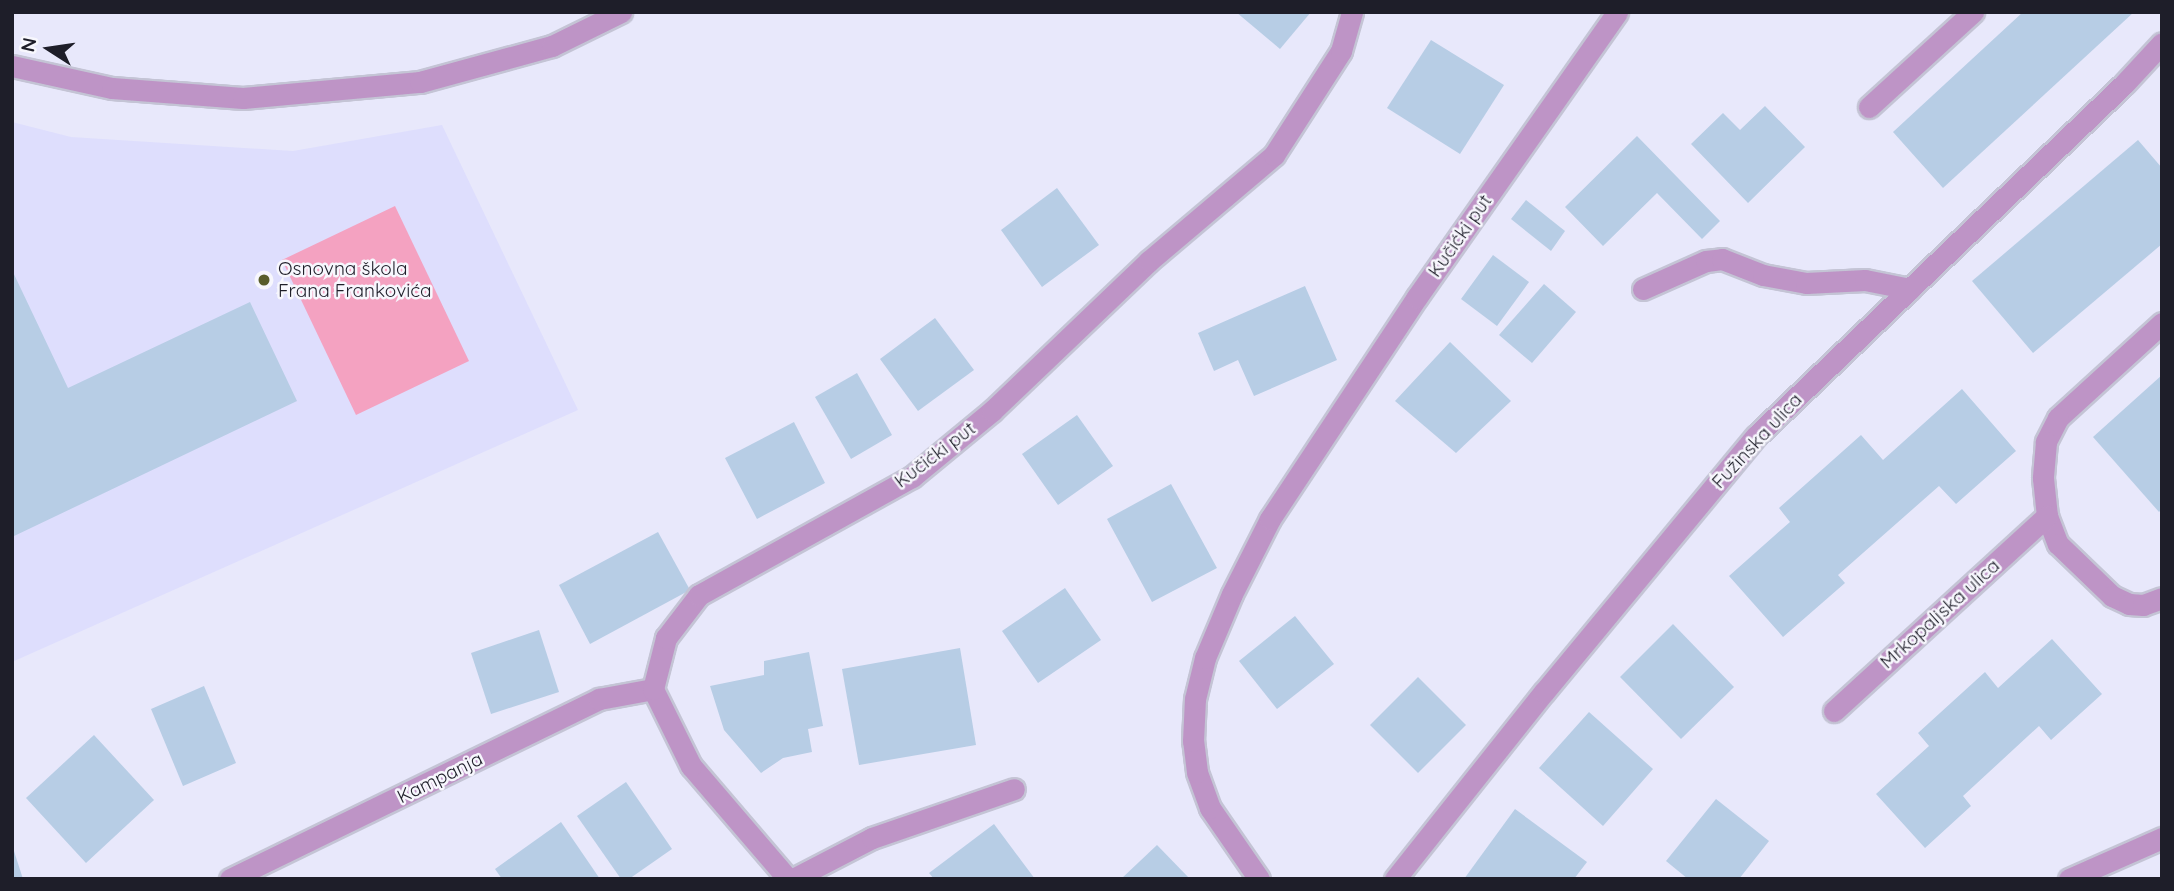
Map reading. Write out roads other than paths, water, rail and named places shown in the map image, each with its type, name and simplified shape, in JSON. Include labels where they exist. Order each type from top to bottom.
[{"type":"street","points":[[12,66],[112,88],[243,98],[420,82],[552,46],[621,12]]},
{"type":"street","name":"Kučićki put","points":[[653,689],[666,638],[699,595],[912,477],[992,411],[1149,261],[1274,155],[1341,51],[1352,12]]},
{"type":"street","name":"Kučićki put","points":[[1259,879],[1210,808],[1197,772],[1193,741],[1195,699],[1211,645],[1232,594],[1270,519],[1418,297],[1617,12]]},
{"type":"street","points":[[1869,107],[1973,12]]},
{"type":"street","name":"Fužinska ulica","points":[[1395,879],[1544,692],[1756,436],[2125,83],[2162,43]]},
{"type":"street","points":[[1643,289],[1706,261],[1722,259],[1763,275],[1806,284],[1865,279],[1910,289]]},
{"type":"street","points":[[2162,323],[2058,418],[2046,442],[2043,478],[2047,516],[2058,544],[2112,596],[2129,604],[2143,605],[2162,598]]},
{"type":"street","name":"Mrkopaljska ulica","points":[[1834,711],[2047,516]]},
{"type":"street","points":[[653,689],[691,766],[790,879],[872,838],[1014,789]]},
{"type":"street","name":"Kampanja","points":[[230,879],[599,699],[653,689]]},
{"type":"street","points":[[2069,879],[2162,838]]},
{"type":"place","name":"Osnovna škola Frana Frankovića","points":[[264,280]]}]
